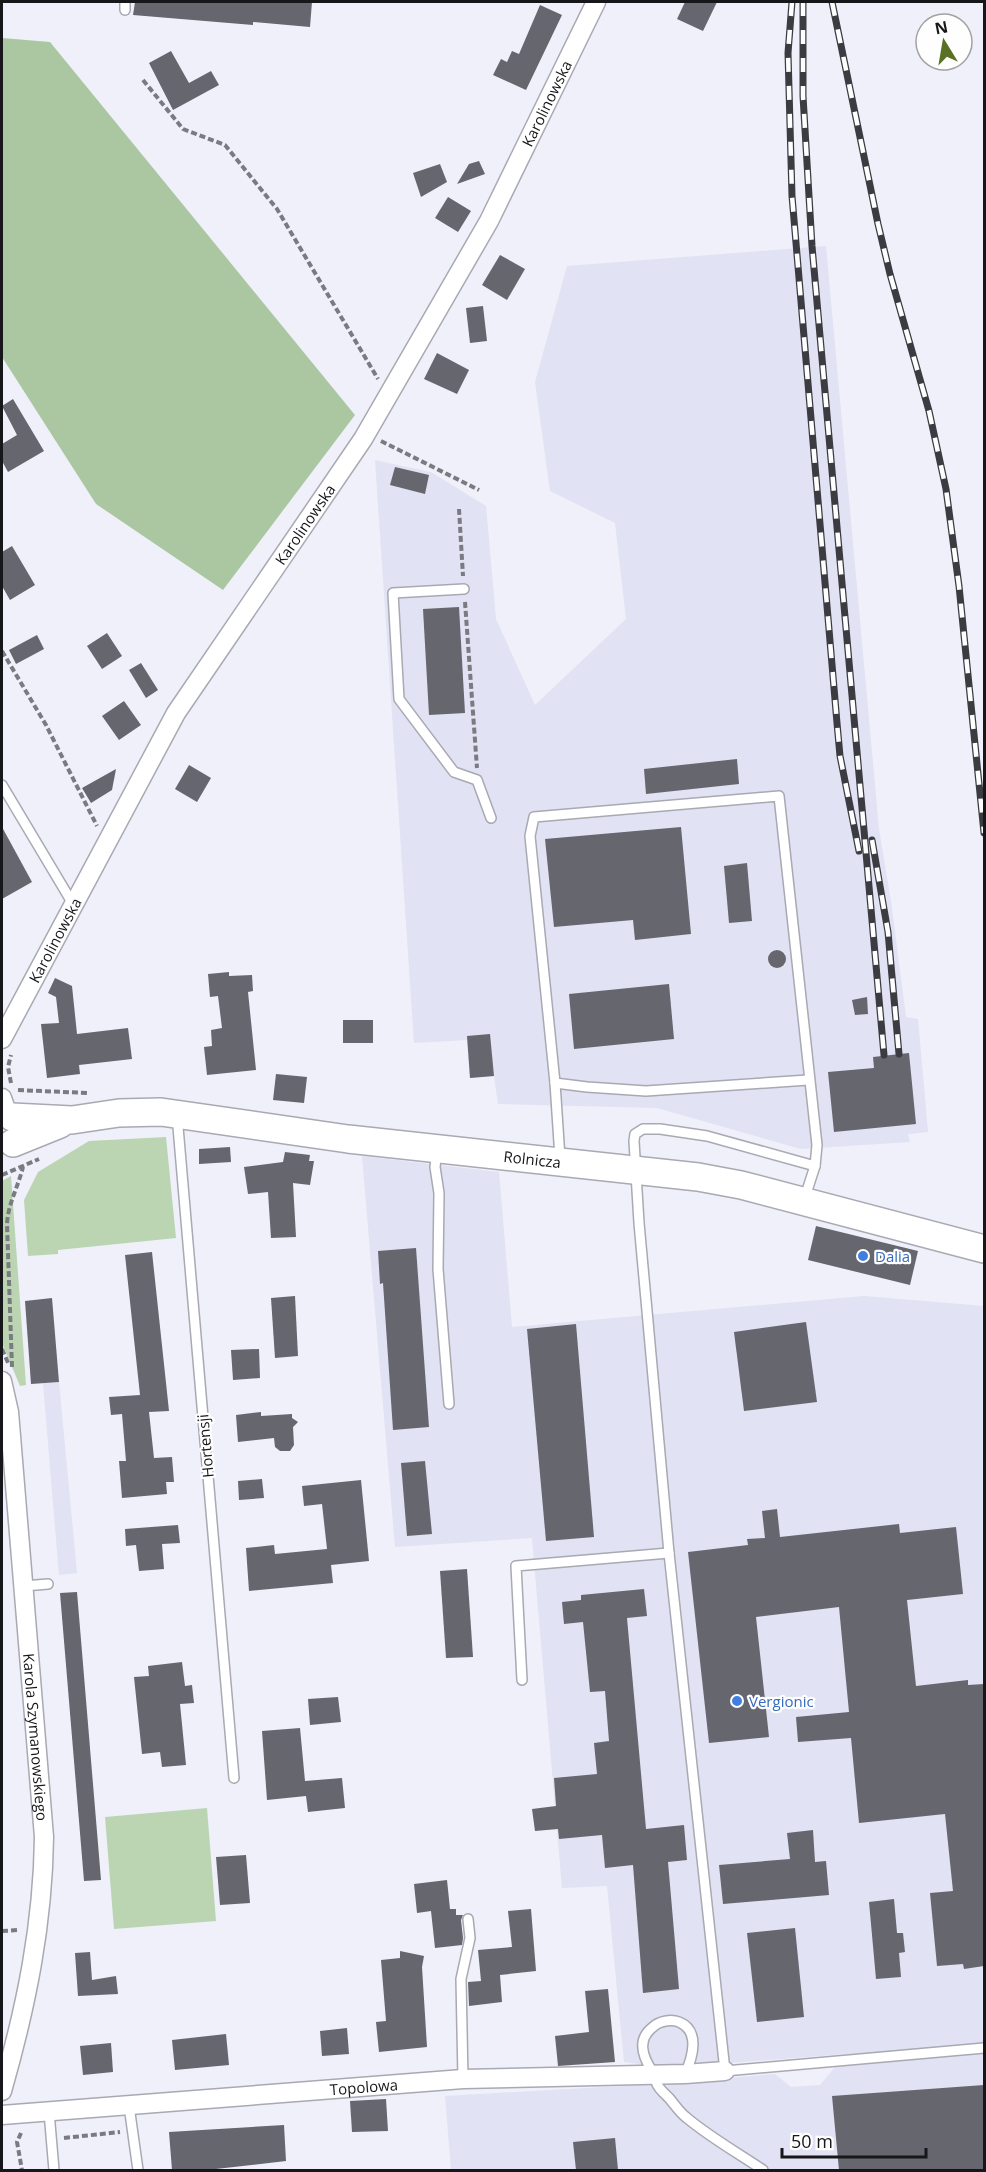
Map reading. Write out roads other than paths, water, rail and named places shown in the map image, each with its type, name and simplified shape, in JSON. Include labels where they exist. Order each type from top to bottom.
[{"type":"street","name":"Karolinowska","points":[[3,1036],[176,713],[363,439],[489,221],[596,2]]},
{"type":"street","name":"Rolnicza","points":[[8,1128],[135,1112],[180,1114],[348,1139],[712,1179],[984,1249]]},
{"type":"street","name":"Karola Szymanowskiego","points":[[2,2091],[28,1990],[40,1922],[43,1875],[43,1808],[7,1377]]},
{"type":"street","name":"Topolowa","points":[[2,2115],[462,2079],[655,2075],[725,2071]]},
{"type":"lane","points":[[464,590],[393,593],[399,699],[454,772],[477,780],[491,818]]},
{"type":"lane","points":[[2,785],[73,904]]},
{"type":"lane","points":[[560,1162],[555,1083],[530,836],[534,817],[779,796],[808,1080],[817,1145],[815,1166],[804,1202]]},
{"type":"lane","points":[[555,1083],[646,1091],[808,1080]]},
{"type":"lane","name":"Hortensji","points":[[180,1114],[179,1138],[234,1778]]},
{"type":"lane","points":[[815,1166],[707,1136],[660,1129],[643,1129],[635,1134],[635,1170],[669,1553],[725,2071],[984,2048]]},
{"type":"lane","points":[[437,1149],[435,1167],[439,1193],[438,1269],[449,1404]]},
{"type":"lane","points":[[522,1680],[516,1566],[669,1553]]},
{"type":"lane","points":[[24,1586],[48,1584]]},
{"type":"lane","points":[[462,2079],[461,1979],[470,1938],[468,1919]]},
{"type":"lane","points":[[685,2074],[693,2055],[692,2038],[685,2026],[673,2021],[654,2025],[645,2036],[643,2043],[645,2059],[655,2075],[657,2084],[686,2118],[763,2170]]},
{"type":"lane","points":[[129,2106],[138,2170]]},
{"type":"lane","points":[[49,2112],[54,2170]]},
{"type":"railway","points":[[792,2],[788,53],[792,196],[840,756],[859,851]]},
{"type":"railway","points":[[803,2],[803,96],[812,246],[884,1055]]},
{"type":"railway","points":[[832,2],[878,224],[929,411],[946,489],[959,586],[984,833]]},
{"type":"railway","points":[[872,840],[888,932],[899,1054]]},
{"type":"place","name":"Dalia","points":[[863,1256]]},
{"type":"place","name":"Vergionic","points":[[737,1701]]}]
